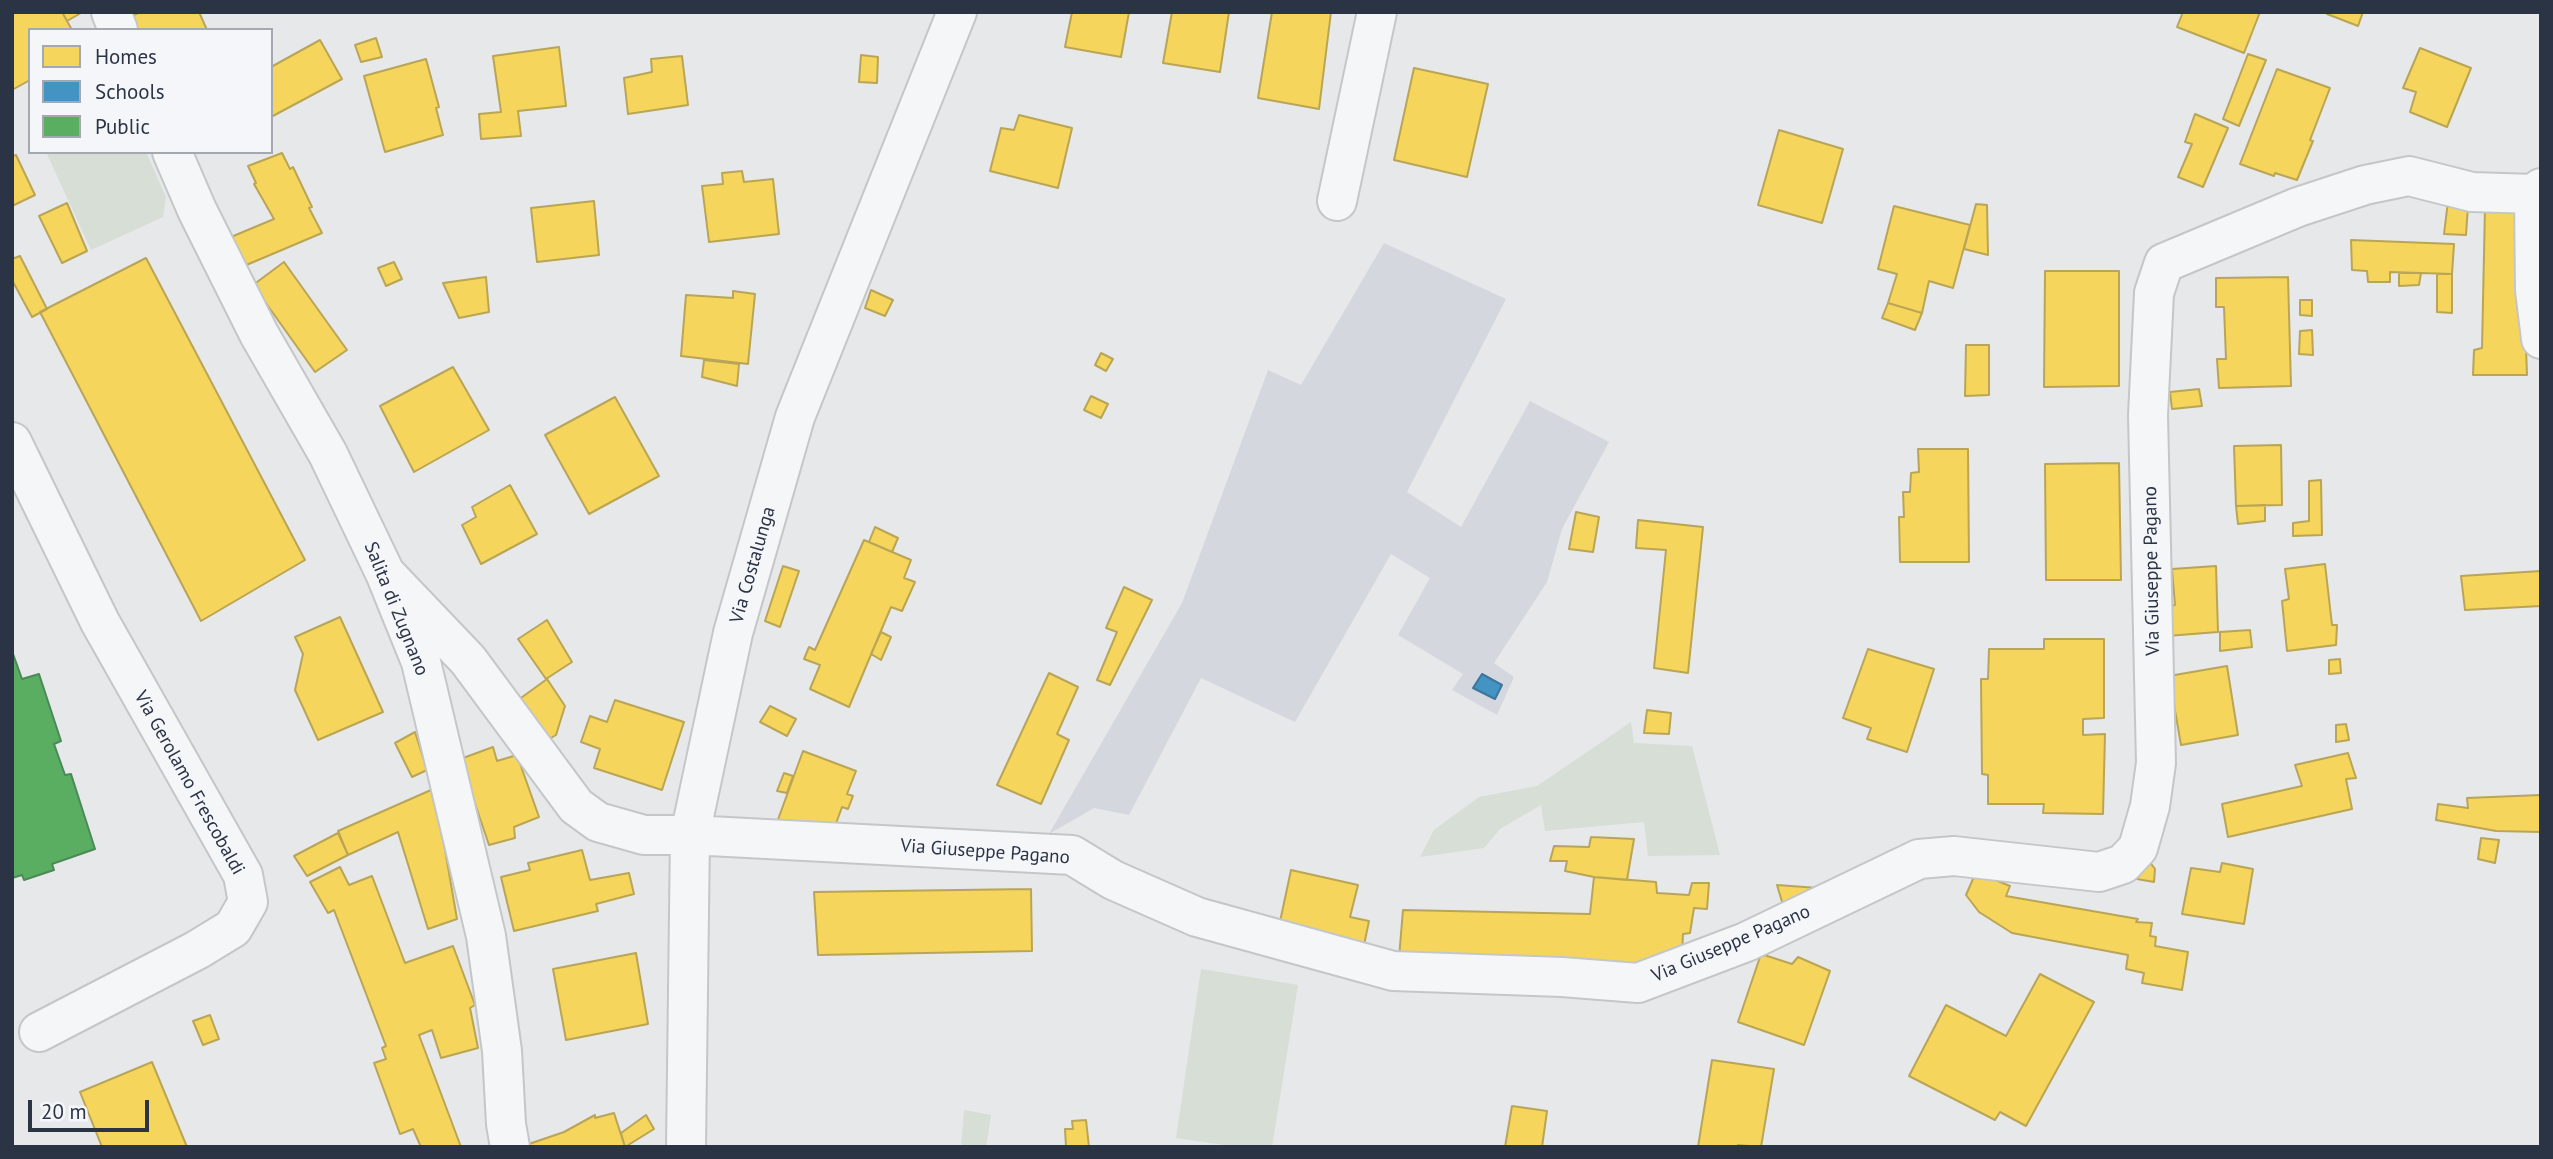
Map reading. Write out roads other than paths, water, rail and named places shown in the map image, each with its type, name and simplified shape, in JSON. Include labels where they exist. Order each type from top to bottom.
[{"type":"street","name":"Via Costalunga","points":[[687,1147],[690,835],[733,633],[795,417],[957,12]]},
{"type":"street","points":[[1338,201],[1377,12]]},
{"type":"street","name":"Salita di Zugnano","points":[[173,154],[197,210],[259,334],[328,454],[385,573],[421,662],[486,936],[502,1051],[510,1147]]},
{"type":"street","name":"Via Giuseppe Pagano","points":[[385,573],[468,660],[576,806],[598,822],[644,835],[690,835],[1072,855],[1113,880],[1197,917],[1393,971],[1562,977],[1638,983],[1669,974],[1746,942],[1919,859],[1954,856],[2099,872],[2123,864],[2138,848],[2150,806],[2157,763],[2148,415],[2154,293],[2164,263],[2298,206],[2365,185],[2409,176],[2472,192],[2537,191]]},
{"type":"street","points":[[2537,191],[2535,290],[2541,339]]},
{"type":"street","name":"Via Gerolamo Frescobaldi","points":[[12,442],[100,622],[243,875],[248,902],[233,928],[206,945],[39,1032]]}]
